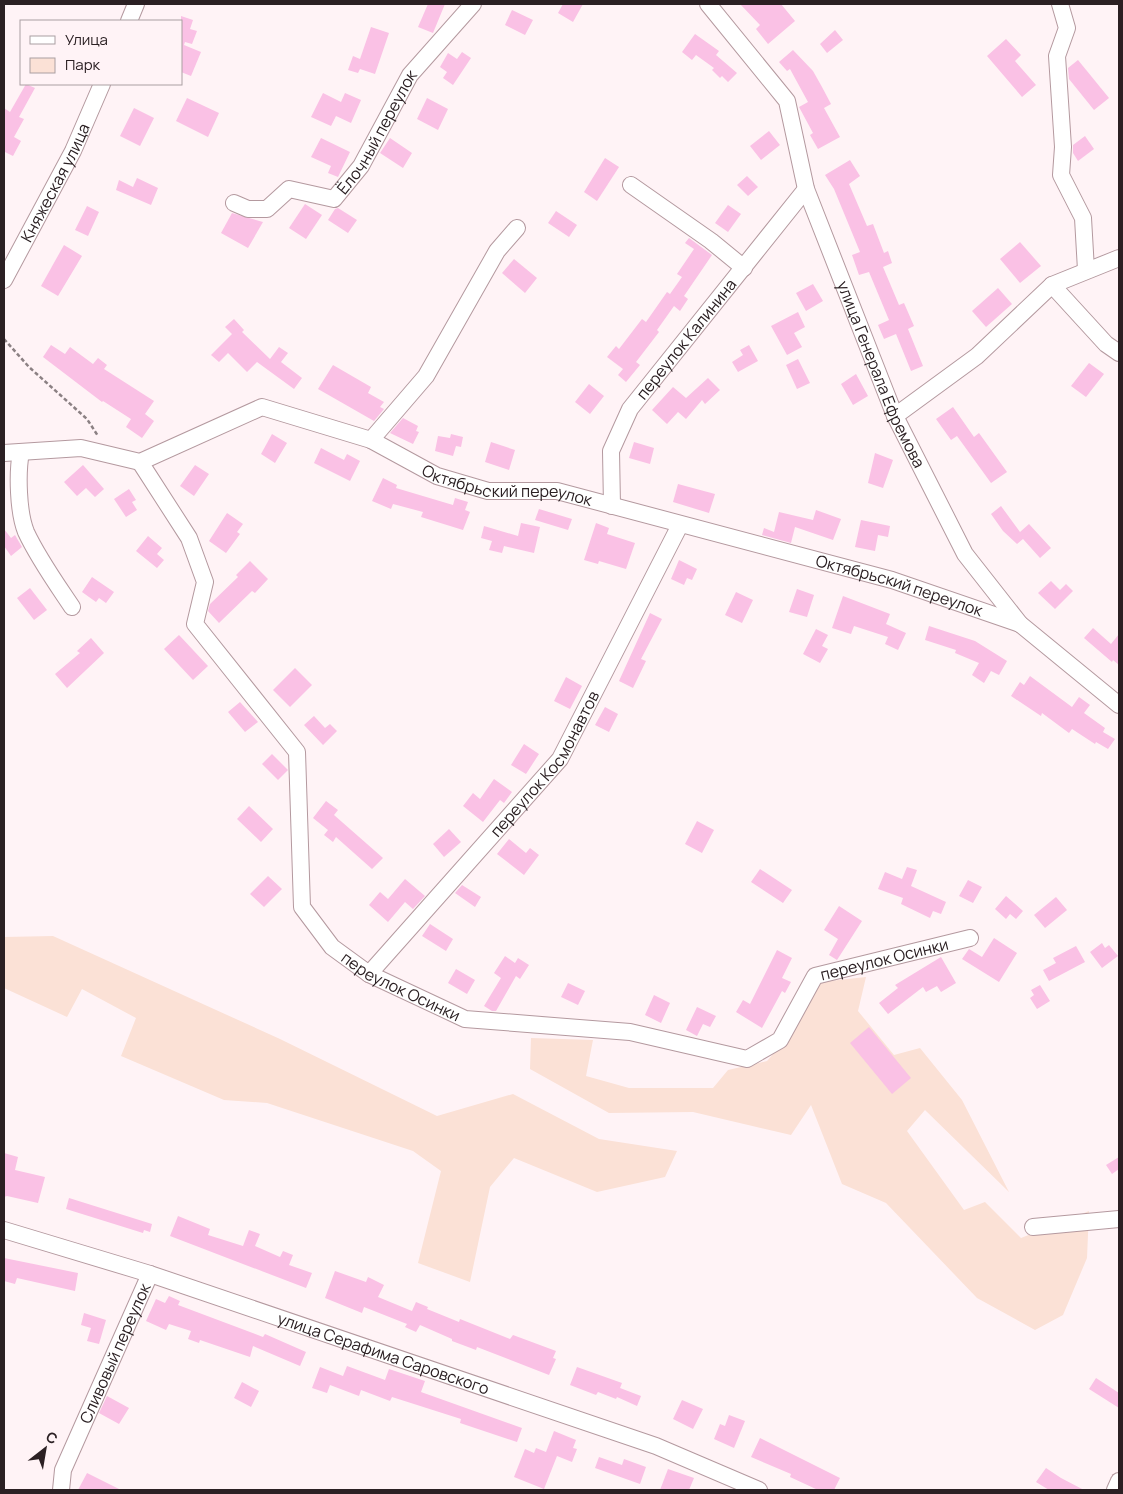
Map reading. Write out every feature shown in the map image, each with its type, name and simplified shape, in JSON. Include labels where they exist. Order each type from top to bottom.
[{"type":"street","points":[[129,20],[136,4]]},
{"type":"street","name":"Ёлочный переулок","points":[[234,203],[248,210],[267,210],[289,189],[334,199],[361,166],[410,74],[472,4]]},
{"type":"street","name":"улица Генерала Ефремова","points":[[708,4],[787,101],[806,189],[896,416],[965,554],[1020,624],[1119,705]]},
{"type":"street","points":[[1060,4],[1067,28],[1057,56],[1063,147],[1061,175],[1083,218],[1086,270]]},
{"type":"street","name":"Княжеская улица","points":[[4,280],[73,150],[102,85]]},
{"type":"street","points":[[631,185],[711,241],[744,268]]},
{"type":"street","name":"переулок Калинина","points":[[612,506],[611,451],[630,409],[806,189]]},
{"type":"street","points":[[371,440],[426,376],[497,251],[517,228]]},
{"type":"street","points":[[896,416],[977,356],[1052,285],[1119,258]]},
{"type":"street","points":[[1052,285],[1106,344],[1119,352]]},
{"type":"street","name":"Октябрьский переулок","points":[[140,462],[262,406],[371,440],[437,476],[488,491],[557,491],[680,526],[892,580],[1020,624]]},
{"type":"street","points":[[4,453],[81,448],[140,462]]},
{"type":"street","points":[[21,452],[17,475],[25,530],[40,558],[72,607]]},
{"type":"street","name":"переулок Осинки","points":[[140,462],[189,538],[205,582],[195,624],[297,752],[302,907],[332,947],[369,974],[466,1019],[630,1032],[747,1059],[780,1040],[816,976],[970,938]]},
{"type":"street","name":"переулок Космонавтов","points":[[369,974],[560,758],[680,526]]},
{"type":"street","points":[[1032,1227],[1119,1219]]},
{"type":"street","name":"улица Серафима Саровского","points":[[4,1230],[150,1274],[656,1446],[748,1488]]},
{"type":"street","name":"Сливовый переулок","points":[[61,1490],[63,1470],[150,1274]]},
{"type":"street","points":[[1115,1490],[1119,1481]]},
{"type":"path","points":[[4,339],[29,367],[86,419],[110,454]]},
{"type":"green space","points":[[53,936],[280,1039],[437,1116],[513,1094],[599,1139],[677,1151],[665,1177],[597,1192],[514,1158],[490,1187],[470,1282],[418,1263],[441,1171],[413,1151],[267,1103],[224,1100],[121,1056],[136,1018],[82,989],[67,1017],[4,988],[4,937]]},
{"type":"green space","points":[[866,977],[858,1011],[894,1055],[920,1048],[962,1100],[1009,1192],[925,1110],[907,1131],[964,1210],[985,1202],[1021,1238],[1089,1211],[1087,1258],[1063,1315],[1035,1330],[977,1298],[886,1203],[842,1184],[811,1105],[791,1135],[693,1112],[609,1113],[530,1069],[531,1038],[593,1040],[586,1076],[629,1088],[713,1088],[728,1070],[767,1061],[793,1031],[820,982]]},
{"type":"building","points":[[428,4],[445,4],[433,33],[418,27]]},
{"type":"building","points":[[563,4],[583,4],[573,22],[558,13]]},
{"type":"building","points":[[740,4],[781,4],[795,21],[768,44],[756,29],[760,25]]},
{"type":"building","points":[[512,10],[533,20],[525,35],[505,25]]},
{"type":"building","points":[[181,16],[193,20],[190,29],[197,31],[192,44],[185,42],[184,45],[201,52],[191,76],[182,72]]},
{"type":"building","points":[[371,27],[389,33],[375,74],[360,69],[358,73],[348,70],[353,56],[360,59]]},
{"type":"building","points":[[835,30],[843,40],[827,53],[820,44]]},
{"type":"building","points":[[695,34],[719,51],[716,55],[737,73],[728,82],[722,76],[720,78],[712,70],[714,68],[696,55],[692,60],[682,52]]},
{"type":"building","points":[[1006,39],[1021,55],[1015,61],[1036,85],[1022,97],[987,56]]},
{"type":"building","points":[[793,50],[813,71],[822,87],[831,104],[824,108],[840,137],[818,149],[810,135],[813,133],[799,107],[808,102],[790,69],[787,71],[779,62]]},
{"type":"building","points":[[462,52],[471,58],[453,85],[443,78],[447,72],[440,67],[448,53],[457,59]]},
{"type":"building","points":[[1078,60],[1109,98],[1094,110],[1069,79],[1068,68]]},
{"type":"building","points":[[25,85],[35,88],[19,117],[24,119],[14,137],[21,141],[13,156],[5,152],[4,155],[4,108],[10,112]]},
{"type":"building","points":[[323,93],[341,102],[345,93],[361,100],[351,123],[336,116],[331,126],[311,117]]},
{"type":"building","points":[[187,98],[219,113],[208,137],[176,121]]},
{"type":"building","points":[[427,98],[448,109],[438,130],[417,119]]},
{"type":"building","points":[[134,108],[154,118],[140,146],[120,136]]},
{"type":"building","points":[[769,131],[780,145],[761,160],[750,146]]},
{"type":"building","points":[[1085,136],[1094,149],[1078,161],[1073,153],[1073,145]]},
{"type":"building","points":[[321,138],[350,152],[338,177],[328,173],[331,166],[311,157]]},
{"type":"building","points":[[390,138],[412,153],[403,168],[380,153]]},
{"type":"building","points":[[605,158],[619,167],[597,201],[584,192]]},
{"type":"building","points":[[850,160],[860,176],[849,184],[867,226],[873,224],[884,253],[888,251],[892,263],[883,267],[899,305],[904,303],[914,326],[908,329],[923,366],[911,371],[896,334],[884,339],[878,325],[889,320],[869,272],[859,275],[852,255],[860,252],[834,189],[825,175]]},
{"type":"building","points":[[747,176],[758,187],[748,196],[737,185]]},
{"type":"building","points":[[137,178],[158,188],[151,205],[116,190],[119,180],[133,187]]},
{"type":"building","points":[[305,204],[322,215],[306,239],[289,228]]},
{"type":"building","points":[[728,205],[741,214],[728,232],[715,223]]},
{"type":"building","points":[[87,206],[99,212],[88,236],[75,230]]},
{"type":"building","points":[[338,208],[357,220],[348,233],[328,220],[335,209]]},
{"type":"building","points":[[556,211],[577,225],[569,237],[548,223]]},
{"type":"building","points":[[232,213],[263,222],[248,248],[221,233]]},
{"type":"building","points":[[689,238],[712,255],[684,296],[688,299],[680,311],[674,306],[657,330],[659,332],[636,362],[640,365],[626,382],[618,375],[623,369],[607,357],[616,346],[619,349],[642,319],[646,322],[667,292],[670,294],[682,277],[677,274],[694,249],[685,243]]},
{"type":"building","points":[[1020,242],[1041,266],[1020,283],[1000,259]]},
{"type":"building","points":[[64,245],[82,256],[58,296],[41,286]]},
{"type":"building","points":[[514,259],[537,278],[525,293],[502,273]]},
{"type":"building","points":[[813,284],[823,301],[806,311],[796,293]]},
{"type":"building","points":[[998,288],[1012,304],[986,327],[972,311]]},
{"type":"building","points":[[798,312],[805,327],[794,333],[802,347],[787,355],[771,326]]},
{"type":"building","points":[[234,319],[244,330],[242,332],[270,359],[279,347],[288,353],[281,362],[302,378],[294,389],[257,362],[247,372],[228,353],[219,362],[211,355],[232,334],[225,327]]},
{"type":"building","points":[[51,345],[65,354],[70,347],[93,364],[98,358],[107,365],[104,369],[154,401],[145,414],[154,421],[142,438],[126,427],[131,419],[102,402],[43,357]]},
{"type":"building","points":[[749,345],[758,361],[738,372],[732,362],[743,355],[740,350]]},
{"type":"building","points":[[798,359],[810,383],[797,389],[786,365]]},
{"type":"building","points":[[1089,363],[1104,374],[1086,397],[1071,386]]},
{"type":"building","points":[[333,365],[371,387],[368,393],[384,402],[380,407],[384,409],[374,421],[318,389]]},
{"type":"building","points":[[856,374],[868,396],[853,405],[841,384]]},
{"type":"building","points":[[708,378],[720,390],[705,404],[702,400],[686,419],[678,412],[667,424],[652,410],[673,387],[686,398]]},
{"type":"building","points":[[589,384],[604,396],[590,414],[575,402]]},
{"type":"building","points":[[953,407],[974,437],[979,433],[1007,472],[991,483],[957,436],[951,440],[936,419]]},
{"type":"building","points":[[403,418],[418,426],[416,431],[419,432],[413,444],[390,433]]},
{"type":"building","points":[[272,434],[287,443],[275,463],[261,454]]},
{"type":"building","points":[[451,434],[463,437],[461,447],[456,446],[453,456],[435,451],[438,436],[450,438]]},
{"type":"building","points":[[491,442],[515,450],[509,470],[485,462]]},
{"type":"building","points":[[634,442],[654,448],[650,464],[629,458]]},
{"type":"building","points":[[321,448],[344,460],[347,454],[360,461],[350,481],[314,463]]},
{"type":"building","points":[[875,453],[893,460],[883,488],[868,483]]},
{"type":"building","points":[[83,465],[104,489],[95,497],[86,488],[77,496],[64,482]]},
{"type":"building","points":[[195,465],[209,474],[194,496],[180,486]]},
{"type":"building","points":[[383,478],[397,485],[396,488],[453,505],[455,498],[468,502],[465,510],[470,512],[463,530],[421,517],[423,512],[393,504],[391,509],[372,501]]},
{"type":"building","points":[[678,484],[715,494],[709,513],[673,502]]},
{"type":"building","points":[[129,489],[136,500],[132,502],[137,510],[126,517],[114,499]]},
{"type":"building","points":[[1001,506],[1020,532],[1029,524],[1051,548],[1040,558],[1023,539],[1017,544],[1003,531],[991,514]]},
{"type":"building","points":[[539,509],[572,519],[568,530],[535,520]]},
{"type":"building","points":[[816,510],[841,519],[833,540],[795,527],[791,543],[762,535],[764,528],[774,532],[779,512],[813,520]]},
{"type":"building","points":[[227,513],[243,524],[237,532],[240,534],[226,553],[209,541]]},
{"type":"building","points":[[861,520],[890,526],[888,537],[878,535],[875,551],[855,547]]},
{"type":"building","points":[[521,523],[540,527],[534,553],[504,546],[502,553],[489,550],[492,541],[481,538],[484,526],[518,536]]},
{"type":"building","points":[[596,523],[609,528],[607,534],[635,543],[626,569],[599,561],[598,564],[584,560]]},
{"type":"building","points":[[4,529],[11,538],[15,535],[22,547],[11,556],[4,546]]},
{"type":"building","points":[[148,536],[162,548],[157,554],[164,560],[157,568],[136,551]]},
{"type":"building","points":[[679,560],[697,569],[692,580],[687,578],[684,585],[671,579]]},
{"type":"building","points":[[250,561],[268,579],[255,593],[252,591],[219,623],[208,611],[210,604],[238,577],[236,575]]},
{"type":"building","points":[[92,577],[114,592],[106,603],[99,598],[96,602],[82,592]]},
{"type":"building","points":[[1051,581],[1060,590],[1066,584],[1073,591],[1055,609],[1038,593]]},
{"type":"building","points":[[30,588],[47,610],[34,620],[17,598]]},
{"type":"building","points":[[797,589],[814,595],[807,617],[789,612]]},
{"type":"building","points":[[736,592],[753,600],[742,623],[725,615]]},
{"type":"building","points":[[843,596],[890,614],[886,624],[906,633],[898,650],[885,644],[888,637],[854,626],[851,634],[832,628]]},
{"type":"building","points":[[650,613],[662,619],[641,659],[646,661],[633,688],[619,681]]},
{"type":"building","points":[[929,626],[975,641],[1007,661],[999,675],[991,671],[984,683],[972,675],[979,663],[955,653],[956,650],[925,640]]},
{"type":"building","points":[[1093,628],[1111,644],[1119,634],[1119,665],[1113,660],[1112,662],[1084,638]]},
{"type":"building","points":[[816,629],[828,635],[822,646],[828,649],[820,663],[803,654]]},
{"type":"building","points":[[179,635],[208,666],[193,680],[164,649]]},
{"type":"building","points":[[91,638],[104,653],[67,688],[55,674],[80,653],[77,651]]},
{"type":"building","points":[[295,668],[312,685],[290,707],[273,690]]},
{"type":"building","points":[[1030,676],[1072,707],[1079,697],[1090,705],[1084,713],[1105,728],[1103,732],[1115,739],[1108,749],[1096,742],[1095,744],[1072,729],[1069,733],[1042,713],[1041,716],[1011,696],[1020,682],[1024,685]]},
{"type":"building","points":[[566,677],[582,686],[570,709],[554,701]]},
{"type":"building","points":[[240,702],[258,722],[245,732],[228,712]]},
{"type":"building","points":[[605,707],[618,714],[609,732],[595,725]]},
{"type":"building","points":[[314,716],[325,728],[330,724],[337,731],[323,745],[304,725]]},
{"type":"building","points":[[524,744],[539,754],[526,774],[511,765]]},
{"type":"building","points":[[272,754],[288,770],[278,780],[262,764]]},
{"type":"building","points":[[494,779],[512,792],[504,803],[500,800],[483,822],[463,806],[473,793],[480,799]]},
{"type":"building","points":[[326,801],[338,810],[334,815],[383,858],[372,869],[336,837],[333,842],[324,835],[328,830],[313,818]]},
{"type":"building","points":[[249,806],[273,829],[261,842],[237,819]]},
{"type":"building","points":[[697,821],[714,830],[702,853],[685,844]]},
{"type":"building","points":[[449,829],[461,842],[444,857],[433,844]]},
{"type":"building","points":[[509,839],[526,853],[530,848],[539,855],[524,875],[497,854]]},
{"type":"building","points":[[907,867],[917,870],[911,886],[946,902],[941,914],[933,911],[930,918],[901,904],[903,898],[878,889],[885,872],[902,879]]},
{"type":"building","points":[[760,869],[792,890],[783,903],[751,882]]},
{"type":"building","points":[[268,876],[282,889],[264,907],[250,894]]},
{"type":"building","points":[[405,879],[425,896],[413,909],[405,902],[388,922],[369,905],[380,892],[388,899]]},
{"type":"building","points":[[968,880],[982,887],[973,903],[959,896]]},
{"type":"building","points":[[462,885],[481,897],[475,907],[455,893]]},
{"type":"building","points":[[1006,896],[1023,911],[1016,919],[1010,914],[1006,919],[995,909]]},
{"type":"building","points":[[1056,897],[1067,910],[1045,928],[1034,915]]},
{"type":"building","points":[[839,906],[862,921],[837,960],[829,955],[838,939],[824,930]]},
{"type":"building","points":[[430,924],[453,939],[446,951],[422,936]]},
{"type":"building","points":[[994,938],[1017,953],[999,982],[962,959],[969,949],[982,957]]},
{"type":"building","points":[[1102,943],[1105,948],[1109,945],[1118,956],[1102,968],[1090,952]]},
{"type":"building","points":[[1076,946],[1085,962],[1049,981],[1043,970],[1056,963],[1053,958]]},
{"type":"building","points":[[777,950],[792,958],[782,978],[791,982],[785,993],[782,991],[762,1028],[736,1012],[743,1000],[750,1004]]},
{"type":"building","points":[[505,956],[515,963],[518,958],[529,965],[520,979],[516,976],[496,1011],[492,1011],[484,1006],[501,978],[494,973]]},
{"type":"building","points":[[941,957],[956,983],[941,992],[937,986],[926,992],[923,987],[888,1014],[879,1003],[898,988],[895,985]]},
{"type":"building","points":[[456,969],[475,980],[467,994],[448,983]]},
{"type":"building","points":[[568,983],[585,991],[578,1005],[561,997]]},
{"type":"building","points":[[1040,985],[1050,1001],[1037,1009],[1030,998],[1034,995],[1031,990]]},
{"type":"building","points":[[654,995],[670,1003],[661,1023],[645,1015]]},
{"type":"building","points":[[697,1007],[716,1016],[710,1027],[703,1024],[697,1036],[686,1030]]},
{"type":"building","points":[[869,1027],[911,1078],[892,1094],[850,1043]]},
{"type":"building","points":[[4,1153],[18,1157],[15,1170],[45,1177],[38,1203],[7,1196],[4,1197]]},
{"type":"building","points":[[1119,1157],[1119,1169],[1112,1174],[1106,1165]]},
{"type":"building","points":[[69,1198],[152,1224],[150,1232],[144,1230],[143,1233],[66,1209]]},
{"type":"building","points":[[178,1216],[210,1229],[208,1235],[243,1246],[249,1230],[260,1234],[255,1246],[280,1257],[283,1251],[293,1255],[289,1265],[312,1273],[306,1288],[170,1236]]},
{"type":"building","points":[[4,1258],[78,1273],[75,1291],[17,1278],[15,1284],[4,1281]]},
{"type":"building","points":[[335,1271],[366,1282],[368,1277],[384,1285],[378,1297],[412,1311],[416,1302],[428,1307],[427,1309],[459,1322],[460,1319],[510,1339],[513,1335],[556,1351],[553,1358],[556,1359],[549,1375],[477,1347],[476,1350],[452,1341],[452,1339],[420,1325],[416,1332],[405,1327],[407,1324],[364,1307],[362,1313],[325,1298]]},
{"type":"building","points":[[169,1296],[180,1301],[178,1305],[263,1337],[265,1334],[306,1352],[300,1366],[253,1346],[250,1357],[200,1340],[199,1343],[188,1339],[191,1331],[169,1324],[166,1330],[146,1321],[156,1299],[165,1303]]},
{"type":"building","points":[[84,1313],[106,1320],[99,1344],[87,1341],[91,1328],[81,1325]]},
{"type":"building","points":[[347,1366],[385,1380],[389,1369],[425,1381],[421,1392],[522,1428],[517,1442],[460,1423],[461,1419],[392,1397],[390,1401],[361,1390],[359,1396],[330,1385],[327,1393],[312,1388],[320,1367],[343,1376]]},
{"type":"building","points":[[577,1367],[622,1383],[620,1388],[641,1396],[637,1406],[617,1397],[616,1399],[598,1392],[596,1395],[570,1385]]},
{"type":"building","points":[[1096,1378],[1119,1393],[1119,1408],[1089,1389]]},
{"type":"building","points":[[242,1382],[259,1391],[251,1407],[234,1398]]},
{"type":"building","points":[[107,1396],[129,1408],[119,1424],[99,1413]]},
{"type":"building","points":[[682,1400],[703,1409],[693,1429],[673,1419]]},
{"type":"building","points":[[729,1415],[745,1421],[734,1448],[714,1439],[720,1424],[725,1426]]},
{"type":"building","points":[[554,1431],[576,1440],[573,1448],[577,1449],[572,1462],[557,1456],[544,1489],[514,1477],[525,1449],[534,1453],[536,1448],[546,1452]]},
{"type":"building","points":[[760,1438],[840,1478],[834,1490],[818,1490],[790,1477],[791,1474],[751,1457]]},
{"type":"building","points":[[599,1457],[622,1465],[624,1459],[646,1467],[640,1484],[595,1468]]},
{"type":"building","points":[[1046,1468],[1084,1490],[1049,1490],[1036,1482]]},
{"type":"building","points":[[668,1469],[694,1478],[689,1490],[660,1490]]},
{"type":"building","points":[[87,1473],[121,1490],[78,1490]]}]
